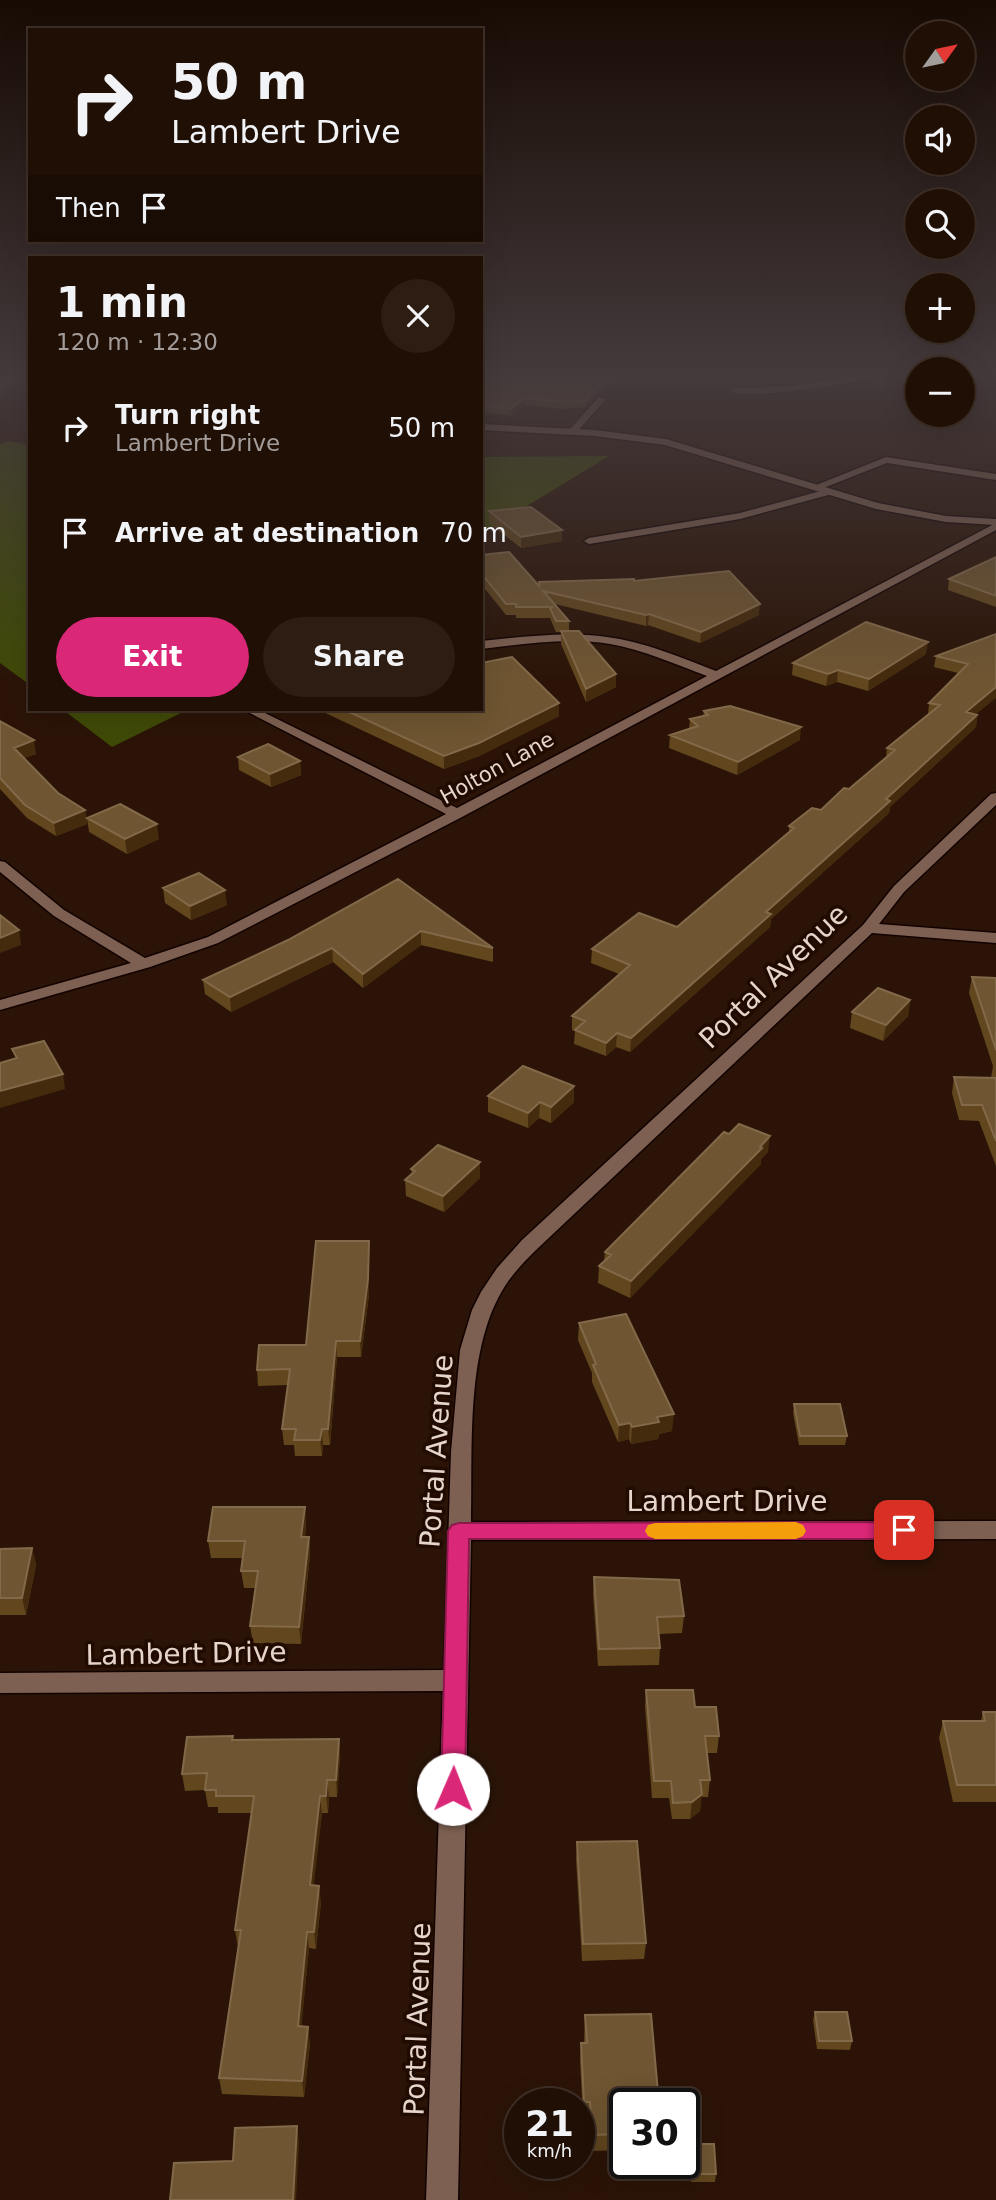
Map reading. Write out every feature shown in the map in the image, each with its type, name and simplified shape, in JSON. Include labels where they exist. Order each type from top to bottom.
[{"type":"street","points":[[771,475],[908,513],[996,524]]},
{"type":"street","points":[[814,488],[848,475]]},
{"type":"street","points":[[589,541],[764,511],[828,492]]},
{"type":"street","name":"Holton Lane","points":[[0,1005],[144,964],[213,940],[457,814],[996,524]]},
{"type":"street","points":[[483,645],[549,639],[595,639],[628,644],[714,674]]},
{"type":"street","points":[[252,711],[457,814]]},
{"type":"street","name":"Portal Avenue","points":[[442,2200],[459,1531],[467,1370],[478,1327],[496,1284],[529,1245],[868,928],[899,890],[996,797]]},
{"type":"street","points":[[0,865],[27,890],[59,913],[144,964]]},
{"type":"street","points":[[868,928],[996,938]]},
{"type":"street","name":"Lambert Drive","points":[[459,1531],[996,1530]]},
{"type":"street","name":"Lambert Drive","points":[[0,1684],[456,1680]]},
{"type":"green space","points":[[0,475],[28,475],[28,684],[0,663]]},
{"type":"green space","points":[[483,475],[578,475],[483,533]]},
{"type":"green space","points":[[65,711],[185,711],[112,747]]},
{"type":"building","points":[[531,507],[562,530],[521,537],[489,511]]},
{"type":"building","points":[[509,552],[539,586],[539,582],[634,581],[729,571],[760,604],[701,632],[649,614],[543,591],[569,621],[556,621],[550,608],[553,607],[516,607],[516,604],[506,604],[483,575],[483,555]]},
{"type":"building","points":[[996,557],[996,596],[949,579]]},
{"type":"building","points":[[866,622],[928,642],[869,679],[838,670],[828,674],[793,663]]},
{"type":"building","points":[[561,631],[579,631],[616,674],[586,689]]},
{"type":"building","points":[[996,634],[996,687],[966,712],[977,715],[886,799],[890,801],[766,912],[771,914],[631,1038],[617,1033],[606,1043],[575,1030],[585,1021],[572,1016],[630,965],[592,949],[639,913],[677,927],[794,828],[789,826],[812,808],[821,810],[844,788],[849,789],[895,750],[887,748],[940,705],[929,703],[968,664],[936,656]]},
{"type":"building","points":[[512,657],[559,703],[479,743],[444,756],[347,711],[483,711],[483,663]]},
{"type":"building","points":[[730,706],[801,727],[738,762],[670,735],[698,726],[690,719],[708,715],[704,711]]},
{"type":"building","points":[[0,721],[34,740],[14,748],[58,793],[85,810],[54,823],[25,805],[0,778]]},
{"type":"building","points":[[268,744],[300,761],[270,774],[238,757]]},
{"type":"building","points":[[120,804],[157,824],[125,839],[87,818]]},
{"type":"building","points":[[199,873],[225,890],[190,906],[163,888]]},
{"type":"building","points":[[398,879],[493,948],[421,931],[363,974],[332,948],[230,997],[203,980],[288,940]]},
{"type":"building","points":[[0,915],[19,930],[0,938]]},
{"type":"building","points":[[972,977],[996,978],[996,1050]]},
{"type":"building","points":[[878,988],[910,1000],[886,1025],[852,1012]]},
{"type":"building","points":[[44,1041],[63,1074],[0,1091],[0,1063],[17,1058],[12,1049]]},
{"type":"building","points":[[523,1066],[574,1086],[551,1107],[540,1102],[528,1113],[488,1096]]},
{"type":"building","points":[[954,1077],[996,1078],[996,1141],[982,1105],[962,1105]]},
{"type":"building","points":[[739,1124],[770,1136],[760,1147],[762,1148],[631,1281],[599,1266],[611,1255],[605,1252],[724,1132],[729,1134]]},
{"type":"building","points":[[438,1145],[480,1162],[443,1196],[405,1180],[415,1171],[411,1169]]},
{"type":"building","points":[[316,1241],[369,1241],[368,1279],[360,1341],[336,1341],[328,1429],[322,1429],[320,1440],[294,1440],[296,1429],[282,1429],[290,1369],[257,1370],[259,1345],[306,1345]]},
{"type":"building","points":[[626,1314],[674,1414],[657,1417],[659,1422],[632,1427],[630,1423],[619,1425],[593,1365],[596,1364],[579,1323]]},
{"type":"building","points":[[794,1404],[840,1404],[847,1436],[800,1436]]},
{"type":"building","points":[[213,1507],[305,1507],[301,1537],[309,1537],[299,1627],[250,1626],[258,1571],[241,1571],[245,1541],[208,1541]]},
{"type":"building","points":[[32,1548],[22,1598],[0,1598],[0,1549]]},
{"type":"building","points":[[594,1577],[679,1580],[684,1616],[657,1617],[660,1648],[599,1649]]},
{"type":"building","points":[[646,1690],[693,1690],[695,1707],[716,1707],[719,1736],[705,1736],[710,1780],[700,1780],[702,1794],[692,1802],[673,1803],[671,1781],[654,1781]]},
{"type":"building","points":[[983,1712],[996,1712],[996,1785],[957,1785],[943,1721],[985,1721]]},
{"type":"building","points":[[233,1736],[232,1740],[339,1739],[336,1780],[327,1780],[326,1796],[320,1796],[310,1885],[319,1886],[314,1932],[307,1932],[298,2026],[308,2027],[302,2081],[219,2078],[241,1930],[235,1930],[254,1796],[216,1796],[216,1790],[205,1790],[207,1773],[182,1774],[187,1737]]},
{"type":"building","points":[[637,1841],[646,1943],[583,1944],[577,1842]]},
{"type":"building","points":[[815,2012],[847,2012],[852,2041],[819,2041]]},
{"type":"building","points":[[651,2014],[658,2088],[609,2088],[609,2134],[595,2135],[595,2088],[583,2088],[581,2043],[587,2043],[585,2015]]},
{"type":"building","points":[[297,2126],[293,2200],[170,2200],[174,2163],[233,2161],[235,2128]]},
{"type":"building","points":[[700,2144],[714,2144],[716,2174],[700,2174]]},
{"type":"slow traffic","points":[[655,1531],[796,1531]]},
{"type":"route","points":[[453,1789],[459,1531],[904,1530]]}]
